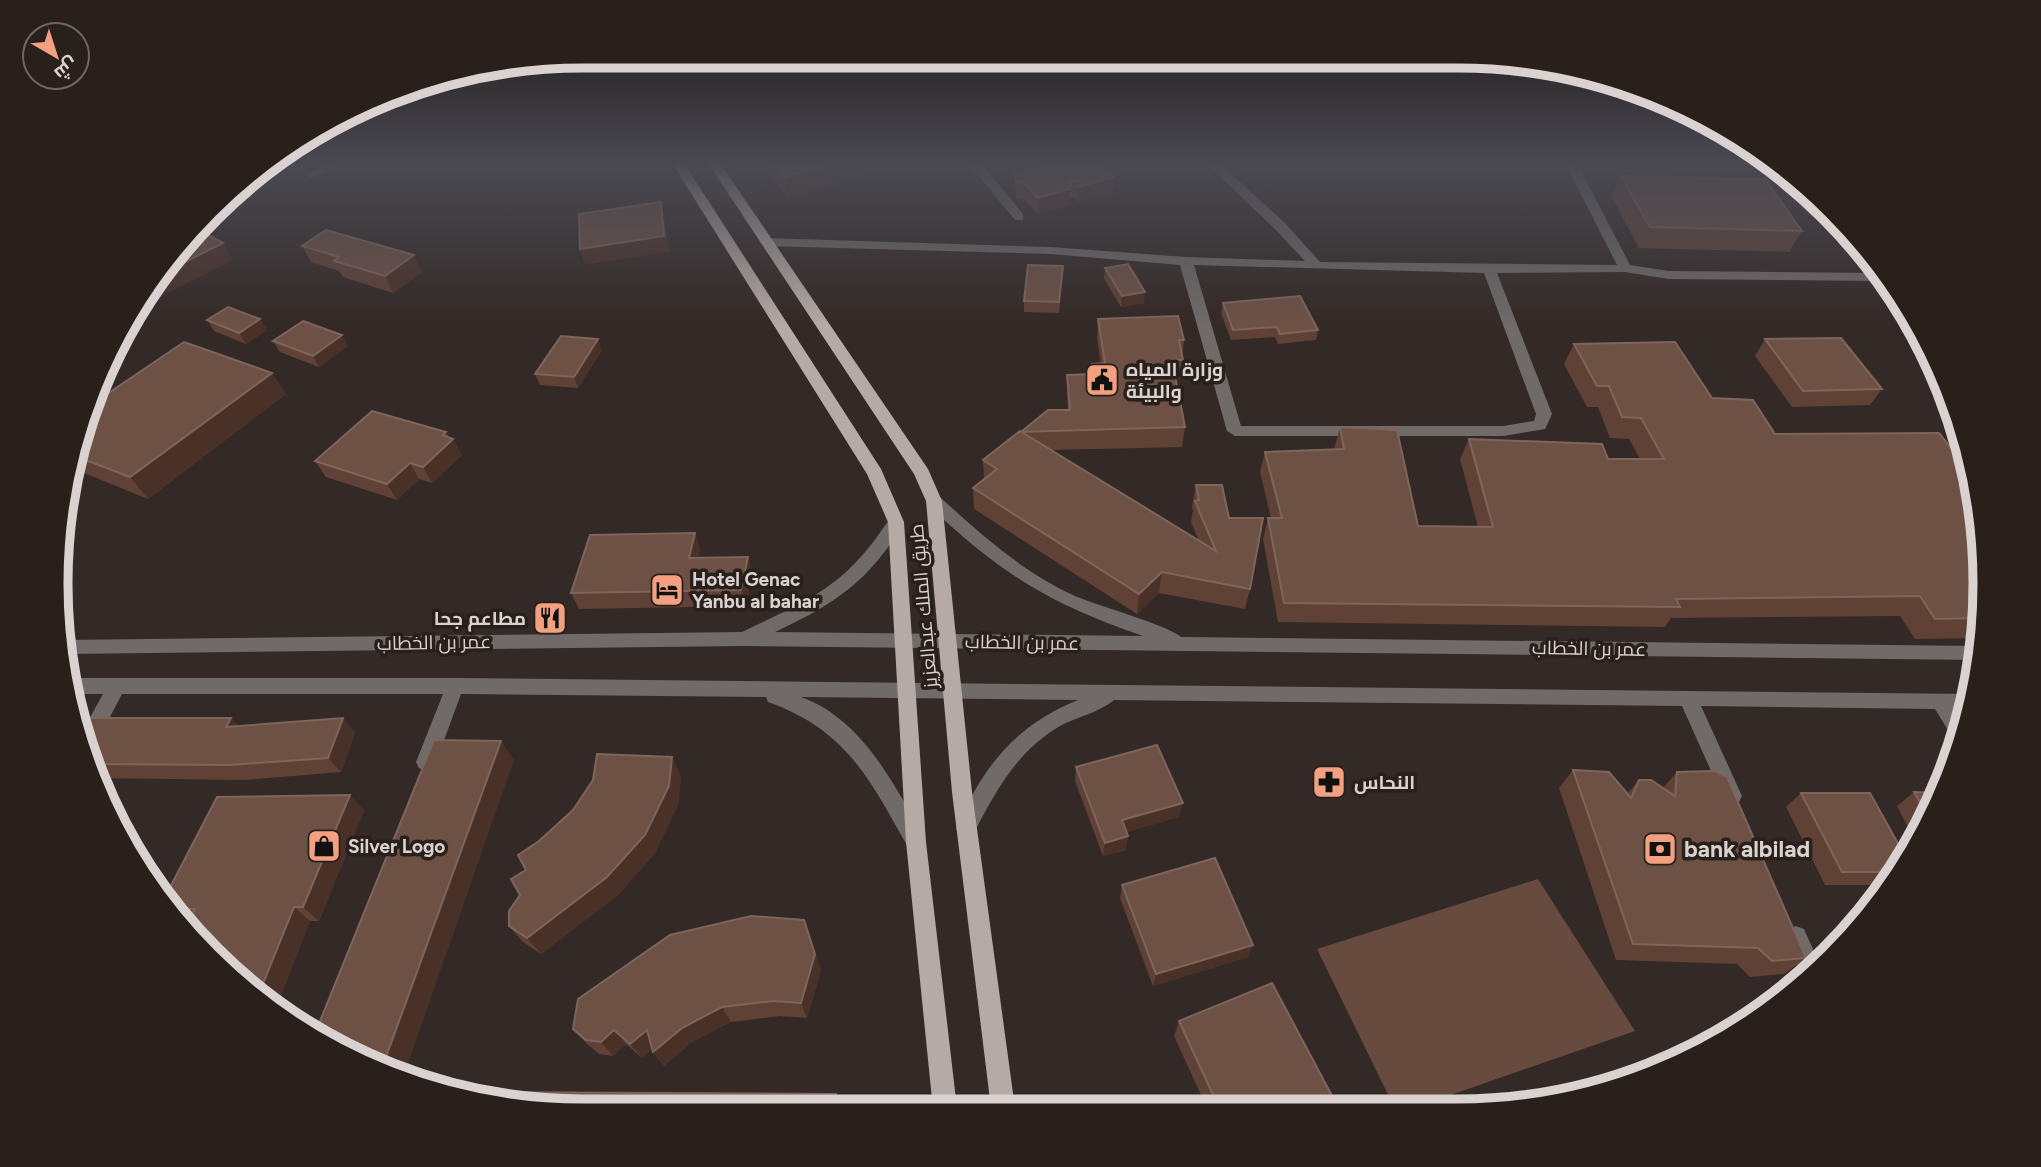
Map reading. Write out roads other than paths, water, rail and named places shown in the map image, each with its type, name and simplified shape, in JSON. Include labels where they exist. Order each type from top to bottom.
[{"type":"main road","name":"طريق الملك عبدالعزيز","points":[[713,217],[875,473],[896,522],[916,842],[944,1099]]},
{"type":"main road","name":"طريق الملك عبدالعزيز","points":[[749,217],[922,473],[934,501],[966,828],[1002,1099]]},
{"type":"street","points":[[1271,217],[1314,263]]},
{"type":"street","points":[[1599,217],[1625,268]]},
{"type":"street","points":[[765,242],[1005,251],[1043,249],[1186,261],[1489,269],[1625,268],[1669,275],[1866,270]]},
{"type":"street","points":[[1186,261],[1235,432],[1503,431],[1540,425],[1544,414],[1489,269]]},
{"type":"street","points":[[934,501],[987,549],[1035,583],[1105,615],[1186,644]]},
{"type":"street","points":[[745,639],[814,604],[851,580],[875,555],[896,522]]},
{"type":"street","name":"عمر بن الخطاب","points":[[73,647],[745,639],[1968,653]]},
{"type":"street","points":[[91,733],[117,685]]},
{"type":"street","points":[[78,686],[455,686],[1959,701]]},
{"type":"street","points":[[416,788],[455,686]]},
{"type":"street","points":[[747,689],[800,702],[823,715],[848,737],[872,766],[916,842]]},
{"type":"street","points":[[966,828],[992,777],[1017,746],[1038,727],[1117,693]]},
{"type":"street","points":[[1688,698],[1738,810]]},
{"type":"street","points":[[1940,700],[1953,722]]},
{"type":"street","points":[[1789,922],[1807,962]]},
{"type":"place","name":"وزارة المياه والبيئة","points":[[1102,380]]},
{"type":"place","name":"Hotel Genac Yanbu al bahar","points":[[667,590]]},
{"type":"place","name":"مطاعم جحا","points":[[550,618]]},
{"type":"place","name":"النحاس","points":[[1329,782]]},
{"type":"place","name":"Silver Logo","points":[[324,846]]},
{"type":"place","name":"bank albilad","points":[[1660,849]]}]
